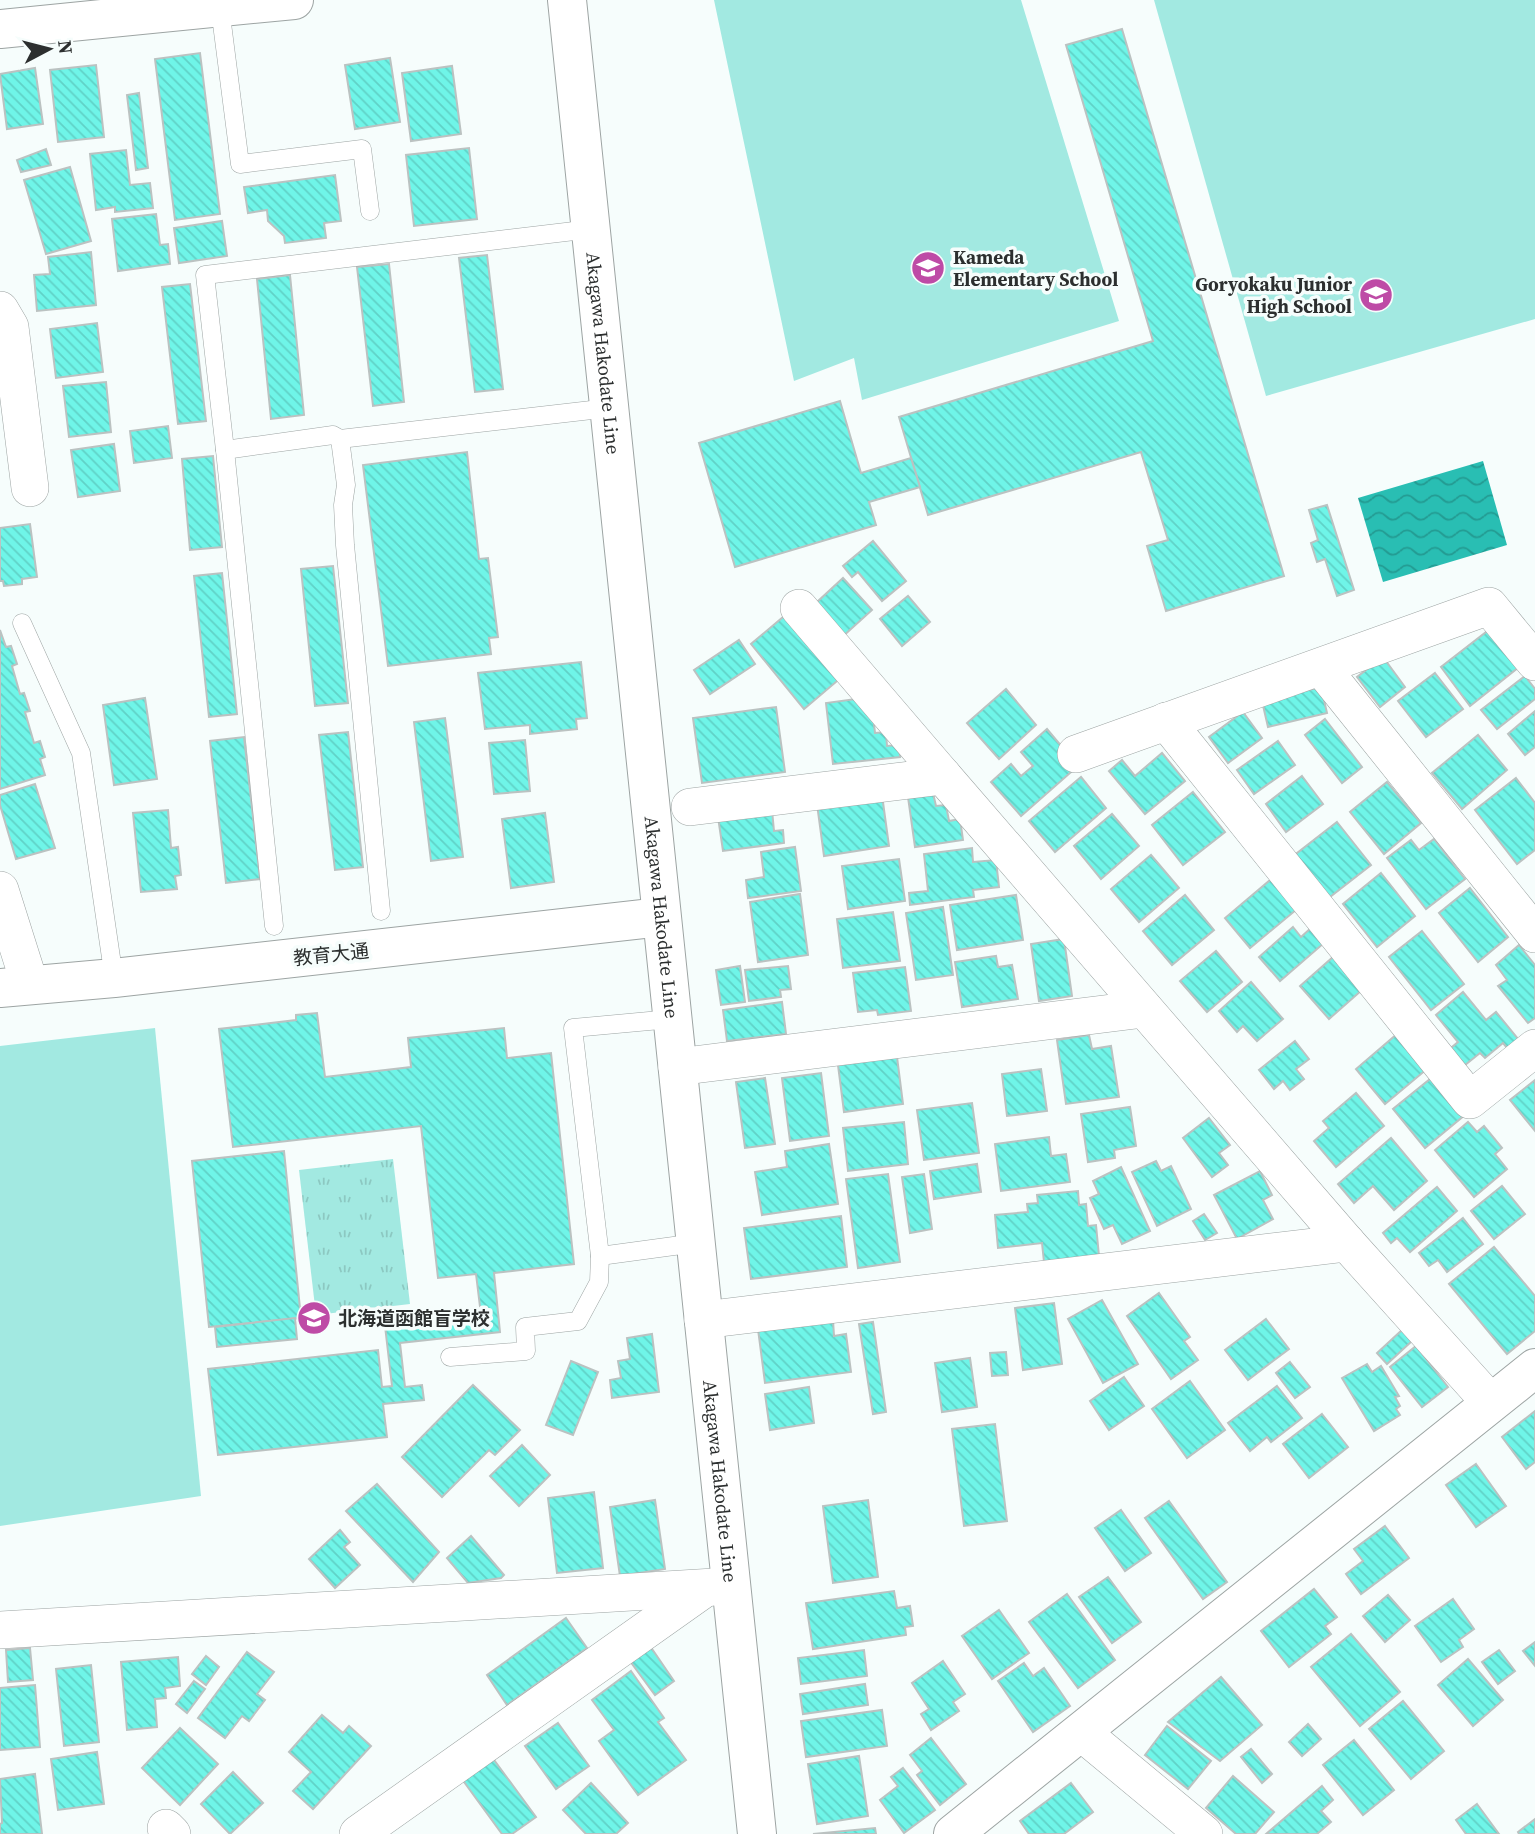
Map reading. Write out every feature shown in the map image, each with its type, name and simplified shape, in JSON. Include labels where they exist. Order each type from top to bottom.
[{"type":"main road","points":[[0,29],[294,0]]},
{"type":"main road","name":"Akagawa Hakodate Line","points":[[567,0],[703,1320],[717,1588],[757,1834]]},
{"type":"main road","name":"教育大通","points":[[15,987],[661,917]]},
{"type":"main road","points":[[953,1834],[1535,1368]]},
{"type":"street","points":[[0,310],[10,327],[30,488]]},
{"type":"street","points":[[1076,754],[1489,606],[1535,662]]},
{"type":"street","points":[[799,608],[1347,1243],[1491,1402]]},
{"type":"street","points":[[1321,667],[1535,934]]},
{"type":"street","points":[[1166,722],[1470,1100],[1535,1048]]},
{"type":"street","points":[[690,807],[943,776]]},
{"type":"street","points":[[0,890],[15,987]]},
{"type":"street","points":[[677,1067],[1144,1009]]},
{"type":"street","points":[[703,1320],[1347,1243]]},
{"type":"street","points":[[0,1630],[717,1588]]},
{"type":"street","points":[[358,1834],[717,1588]]},
{"type":"street","points":[[1081,1732],[1204,1834]]},
{"type":"lane","points":[[220,8],[240,164],[362,149],[370,211]]},
{"type":"lane","points":[[274,926],[205,275],[591,229]]},
{"type":"lane","points":[[225,450],[333,435],[340,439],[609,408]]},
{"type":"lane","points":[[340,439],[346,485],[345,545],[381,911]]},
{"type":"lane","points":[[22,623],[81,753],[114,978]]},
{"type":"lane","points":[[450,1357],[526,1351],[525,1327],[578,1321],[599,1282],[600,1256],[573,1028],[671,1019]]},
{"type":"lane","points":[[600,1256],[695,1243]]},
{"type":"green space","points":[[714,0],[1021,0],[1119,321],[862,400],[854,358],[794,381]]},
{"type":"green space","name":"Goryokaku Junior High School","points":[[1154,0],[1535,0],[1535,319],[1266,396]]},
{"type":"green space","points":[[155,1028],[201,1496],[0,1526],[0,1046]]},
{"type":"green space","points":[[393,1159],[410,1304],[316,1315],[299,1170]]},
{"type":"water","points":[[1483,461],[1507,545],[1383,582],[1358,498]]},
{"type":"building","points":[[1122,29],[1284,576],[1166,611],[1147,546],[1168,540],[1141,452],[928,515],[899,417],[1153,341],[1066,45]]},
{"type":"building","points":[[200,53],[220,214],[175,220],[155,59]]},
{"type":"building","points":[[390,58],[400,122],[355,129],[345,65]]},
{"type":"building","points":[[96,65],[104,137],[58,142],[50,70]]},
{"type":"building","points":[[452,66],[461,134],[411,141],[402,73]]},
{"type":"building","points":[[35,68],[43,124],[7,129],[0,74]]},
{"type":"building","points":[[139,93],[148,168],[136,170],[127,95]]},
{"type":"building","points":[[469,148],[477,219],[414,226],[406,155]]},
{"type":"building","points":[[46,149],[51,165],[21,172],[17,160]]},
{"type":"building","points":[[126,150],[130,185],[150,183],[153,208],[115,212],[115,207],[96,210],[90,154]]},
{"type":"building","points":[[70,167],[91,241],[46,254],[24,180]]},
{"type":"building","points":[[335,175],[341,221],[324,223],[326,238],[285,243],[284,236],[268,221],[267,210],[248,213],[244,187]]},
{"type":"building","points":[[156,214],[160,245],[168,244],[170,264],[118,271],[112,219]]},
{"type":"building","points":[[222,221],[227,256],[179,263],[174,228]]},
{"type":"building","points":[[91,252],[96,305],[37,311],[34,275],[50,274],[48,257]]},
{"type":"building","points":[[487,255],[503,389],[475,392],[459,258]]},
{"type":"building","points":[[389,264],[404,402],[373,406],[357,267]]},
{"type":"building","points":[[290,275],[304,415],[271,419],[257,279]]},
{"type":"building","points":[[190,284],[206,421],[178,424],[162,287]]},
{"type":"building","points":[[97,323],[103,372],[56,378],[50,329]]},
{"type":"building","points":[[106,382],[111,432],[69,437],[63,386]]},
{"type":"building","points":[[840,401],[861,473],[911,458],[920,487],[869,502],[876,525],[735,567],[699,443]]},
{"type":"building","points":[[168,426],[172,458],[134,463],[130,431]]},
{"type":"building","points":[[114,444],[120,491],[78,497],[71,450]]},
{"type":"building","points":[[467,452],[479,559],[488,558],[498,637],[489,638],[491,654],[388,666],[363,465]]},
{"type":"building","points":[[213,456],[222,547],[190,550],[182,459]]},
{"type":"building","points":[[1327,505],[1354,590],[1337,596],[1325,559],[1317,562],[1311,543],[1318,540],[1309,510]]},
{"type":"building","points":[[30,524],[37,577],[22,579],[22,584],[4,586],[3,581],[0,581],[0,528]]},
{"type":"building","points":[[873,541],[906,581],[882,601],[858,572],[852,577],[843,566]]},
{"type":"building","points":[[333,566],[348,703],[315,706],[301,569]]},
{"type":"building","points":[[222,573],[237,714],[209,717],[194,576]]},
{"type":"building","points":[[843,578],[872,610],[841,638],[816,603]]},
{"type":"building","points":[[908,596],[930,622],[902,646],[880,619]]},
{"type":"building","points":[[789,612],[843,676],[804,709],[751,644]]},
{"type":"building","points":[[1490,629],[1519,667],[1470,706],[1441,667]]},
{"type":"building","points":[[0,630],[6,647],[11,646],[17,664],[12,666],[20,694],[24,693],[30,711],[25,712],[34,743],[40,741],[45,757],[40,759],[45,775],[0,789]]},
{"type":"building","points":[[739,640],[755,664],[710,694],[694,670]]},
{"type":"building","points":[[1383,657],[1405,687],[1380,707],[1357,677]]},
{"type":"building","points":[[581,662],[587,718],[576,719],[577,729],[530,734],[530,725],[485,729],[478,673]]},
{"type":"building","points":[[1435,673],[1463,709],[1426,737],[1398,701]]},
{"type":"building","points":[[1525,676],[1535,689],[1535,699],[1497,729],[1481,710]]},
{"type":"building","points":[[1321,687],[1327,713],[1268,727],[1262,701]]},
{"type":"building","points":[[1006,689],[1036,725],[999,759],[967,723]]},
{"type":"building","points":[[145,698],[157,779],[114,785],[103,705]]},
{"type":"building","points":[[863,698],[872,705],[875,733],[886,732],[887,746],[899,745],[900,757],[833,764],[826,703]]},
{"type":"building","points":[[776,707],[785,772],[702,783],[693,718]]},
{"type":"building","points":[[1535,711],[1535,747],[1525,755],[1508,734]]},
{"type":"building","points":[[1243,712],[1262,738],[1228,763],[1209,737]]},
{"type":"building","points":[[445,718],[463,857],[431,861],[414,722]]},
{"type":"building","points":[[1325,719],[1362,767],[1342,783],[1305,735]]},
{"type":"building","points":[[1047,729],[1078,766],[1021,816],[991,782],[1011,764],[1021,776],[1033,766],[1021,752]]},
{"type":"building","points":[[348,732],[363,867],[335,870],[319,735]]},
{"type":"building","points":[[1478,735],[1507,770],[1462,809],[1432,773]]},
{"type":"building","points":[[244,737],[260,879],[226,883],[210,741]]},
{"type":"building","points":[[525,740],[530,791],[494,794],[489,743]]},
{"type":"building","points":[[1278,741],[1295,765],[1254,794],[1237,770]]},
{"type":"building","points":[[1162,753],[1185,781],[1145,814],[1109,771],[1122,760],[1135,776]]},
{"type":"building","points":[[1302,776],[1323,804],[1286,832],[1266,804]]},
{"type":"building","points":[[1081,777],[1106,808],[1055,852],[1029,821]]},
{"type":"building","points":[[1516,778],[1535,803],[1535,850],[1517,864],[1475,810]]},
{"type":"building","points":[[1387,782],[1421,823],[1384,854],[1350,812]]},
{"type":"building","points":[[35,784],[55,848],[16,859],[0,805],[0,795]]},
{"type":"building","points":[[1193,792],[1225,832],[1183,865],[1152,825]]},
{"type":"building","points":[[933,793],[936,806],[946,805],[949,821],[960,819],[963,840],[915,847],[908,797]]},
{"type":"building","points":[[882,795],[889,846],[824,856],[817,804]]},
{"type":"building","points":[[168,810],[171,848],[178,847],[181,875],[175,876],[177,889],[141,892],[133,813]]},
{"type":"building","points":[[772,810],[774,831],[783,830],[784,843],[723,851],[718,817]]},
{"type":"building","points":[[545,813],[554,882],[511,888],[502,819]]},
{"type":"building","points":[[1112,814],[1139,846],[1101,879],[1074,846]]},
{"type":"building","points":[[1337,822],[1371,865],[1326,900],[1292,857]]},
{"type":"building","points":[[1434,839],[1465,879],[1426,909],[1387,858],[1411,840],[1419,850]]},
{"type":"building","points":[[795,847],[801,891],[748,898],[746,880],[764,877],[761,852]]},
{"type":"building","points":[[972,848],[973,862],[996,860],[999,887],[973,890],[974,897],[910,905],[909,893],[928,891],[924,854]]},
{"type":"building","points":[[1151,855],[1179,888],[1139,922],[1111,889]]},
{"type":"building","points":[[899,859],[905,901],[848,909],[842,866]]},
{"type":"building","points":[[1381,873],[1415,916],[1377,947],[1343,904]]},
{"type":"building","points":[[1276,875],[1302,905],[1250,948],[1225,918]]},
{"type":"building","points":[[1470,888],[1508,937],[1478,962],[1439,913]]},
{"type":"building","points":[[800,894],[808,955],[758,962],[750,902]]},
{"type":"building","points":[[1016,895],[1023,940],[957,950],[950,905]]},
{"type":"building","points":[[1185,895],[1214,930],[1172,965],[1143,931]]},
{"type":"building","points":[[943,907],[953,975],[916,980],[906,913]]},
{"type":"building","points":[[893,912],[900,961],[843,968],[837,919]]},
{"type":"building","points":[[1293,927],[1301,937],[1311,928],[1324,943],[1280,981],[1259,957]]},
{"type":"building","points":[[1422,931],[1464,984],[1431,1010],[1389,957]]},
{"type":"building","points":[[1064,939],[1072,996],[1039,1001],[1031,944]]},
{"type":"building","points":[[1519,945],[1535,965],[1535,1018],[1528,1023],[1498,986],[1507,980],[1496,965]]},
{"type":"building","points":[[1216,951],[1242,982],[1207,1012],[1180,981]]},
{"type":"building","points":[[996,956],[998,967],[1012,965],[1018,999],[962,1007],[955,962]]},
{"type":"building","points":[[1333,957],[1362,990],[1329,1019],[1300,986]]},
{"type":"building","points":[[740,966],[745,1002],[721,1005],[716,970]]},
{"type":"building","points":[[788,966],[791,989],[780,990],[781,997],[749,1001],[745,970]]},
{"type":"building","points":[[905,967],[911,1011],[878,1015],[877,1010],[858,1012],[853,973]]},
{"type":"building","points":[[1251,982],[1283,1019],[1257,1041],[1243,1026],[1237,1032],[1219,1011]]},
{"type":"building","points":[[1463,992],[1486,1020],[1496,1012],[1519,1040],[1508,1049],[1503,1043],[1485,1058],[1480,1053],[1460,1069],[1446,1052],[1458,1042],[1436,1015]]},
{"type":"building","points":[[782,1002],[786,1034],[727,1041],[723,1010]]},
{"type":"building","points":[[317,1013],[325,1077],[411,1067],[408,1038],[504,1028],[507,1058],[551,1053],[574,1264],[494,1273],[500,1332],[400,1343],[405,1387],[422,1385],[424,1400],[383,1404],[387,1437],[218,1455],[208,1369],[378,1350],[382,1387],[392,1386],[385,1326],[481,1315],[476,1274],[438,1278],[421,1126],[233,1147],[219,1029],[296,1020],[296,1015]]},
{"type":"building","points":[[1397,1034],[1427,1069],[1385,1104],[1356,1069]]},
{"type":"building","points":[[1089,1035],[1092,1049],[1111,1046],[1119,1097],[1066,1104],[1057,1040]]},
{"type":"building","points":[[1295,1041],[1309,1059],[1296,1069],[1304,1079],[1290,1090],[1283,1081],[1274,1089],[1259,1070]]},
{"type":"building","points":[[897,1057],[903,1104],[844,1112],[838,1065]]},
{"type":"building","points":[[1041,1069],[1047,1111],[1007,1116],[1002,1074]]},
{"type":"building","points":[[821,1073],[829,1136],[790,1141],[782,1078]]},
{"type":"building","points":[[1435,1075],[1466,1114],[1425,1148],[1393,1109]]},
{"type":"building","points":[[765,1078],[775,1144],[745,1148],[736,1082]]},
{"type":"building","points":[[1535,1080],[1535,1131],[1510,1100]]},
{"type":"building","points":[[1356,1093],[1384,1126],[1336,1167],[1314,1141],[1329,1128],[1323,1121]]},
{"type":"building","points":[[972,1103],[979,1153],[924,1160],[917,1110]]},
{"type":"building","points":[[1130,1107],[1136,1146],[1114,1150],[1115,1158],[1088,1162],[1081,1114]]},
{"type":"building","points":[[1209,1118],[1230,1145],[1219,1153],[1228,1165],[1212,1177],[1183,1138]]},
{"type":"building","points":[[904,1122],[908,1164],[848,1171],[843,1128]]},
{"type":"building","points":[[1468,1122],[1477,1132],[1484,1126],[1502,1148],[1495,1154],[1507,1169],[1474,1197],[1435,1150]]},
{"type":"building","points":[[1049,1137],[1051,1156],[1066,1154],[1070,1182],[1001,1191],[995,1144]]},
{"type":"building","points":[[1391,1138],[1427,1181],[1394,1210],[1373,1186],[1354,1203],[1338,1184]]},
{"type":"building","points":[[829,1144],[838,1204],[762,1215],[755,1172],[787,1167],[785,1151]]},
{"type":"building","points":[[284,1151],[301,1318],[209,1327],[192,1161]]},
{"type":"building","points":[[1156,1161],[1161,1171],[1171,1166],[1191,1209],[1157,1226],[1132,1172]]},
{"type":"building","points":[[977,1164],[981,1192],[934,1199],[930,1171]]},
{"type":"building","points":[[1121,1167],[1150,1231],[1122,1244],[1113,1225],[1104,1229],[1090,1198],[1099,1194],[1093,1181]]},
{"type":"building","points":[[1260,1171],[1272,1195],[1263,1200],[1273,1219],[1237,1239],[1214,1195]]},
{"type":"building","points":[[888,1174],[900,1262],[858,1268],[846,1179]]},
{"type":"building","points":[[924,1174],[932,1229],[910,1233],[902,1177]]},
{"type":"building","points":[[1502,1186],[1525,1214],[1494,1239],[1471,1211]]},
{"type":"building","points":[[1437,1187],[1457,1211],[1410,1252],[1397,1238],[1391,1243],[1383,1233]]},
{"type":"building","points":[[1078,1191],[1079,1205],[1086,1204],[1088,1226],[1096,1225],[1099,1256],[1044,1262],[1042,1243],[998,1248],[995,1215],[1028,1212],[1027,1204],[1038,1203],[1037,1195]]},
{"type":"building","points":[[1204,1214],[1217,1233],[1205,1240],[1193,1221]]},
{"type":"building","points":[[841,1216],[847,1267],[751,1279],[744,1228]]},
{"type":"building","points":[[1463,1218],[1483,1244],[1447,1272],[1438,1260],[1429,1266],[1419,1253]]},
{"type":"building","points":[[1494,1247],[1535,1296],[1535,1331],[1507,1354],[1449,1284]]},
{"type":"building","points":[[1159,1293],[1190,1337],[1184,1341],[1198,1360],[1171,1379],[1127,1316]]},
{"type":"building","points":[[1102,1300],[1138,1364],[1103,1383],[1068,1319]]},
{"type":"building","points":[[1054,1303],[1062,1364],[1023,1370],[1015,1308]]},
{"type":"building","points":[[295,1318],[297,1339],[217,1347],[215,1327]]},
{"type":"building","points":[[1266,1319],[1289,1349],[1248,1380],[1225,1350]]},
{"type":"building","points":[[833,1320],[834,1336],[846,1334],[851,1372],[765,1383],[758,1329]]},
{"type":"building","points":[[873,1322],[886,1412],[873,1414],[859,1324]]},
{"type":"building","points":[[1402,1330],[1412,1341],[1387,1364],[1377,1353]]},
{"type":"building","points":[[652,1334],[659,1392],[612,1398],[610,1380],[621,1378],[618,1361],[630,1359],[627,1338]]},
{"type":"building","points":[[1416,1346],[1448,1387],[1422,1407],[1390,1367]]},
{"type":"building","points":[[1006,1352],[1008,1375],[992,1376],[990,1353]]},
{"type":"building","points":[[970,1358],[977,1407],[942,1412],[935,1363]]},
{"type":"building","points":[[571,1361],[598,1372],[573,1435],[546,1425]]},
{"type":"building","points":[[1290,1362],[1310,1387],[1295,1398],[1276,1373]]},
{"type":"building","points":[[1367,1364],[1372,1372],[1381,1366],[1399,1396],[1395,1397],[1400,1406],[1396,1409],[1400,1415],[1374,1431],[1342,1378]]},
{"type":"building","points":[[1124,1377],[1144,1406],[1109,1430],[1090,1401]]},
{"type":"building","points":[[1190,1381],[1225,1430],[1187,1458],[1152,1409]]},
{"type":"building","points":[[473,1385],[520,1430],[495,1455],[489,1450],[442,1497],[402,1457]]},
{"type":"building","points":[[1277,1386],[1302,1418],[1271,1442],[1267,1437],[1250,1451],[1228,1423]]},
{"type":"building","points":[[809,1387],[814,1423],[770,1430],[765,1394]]},
{"type":"building","points":[[1535,1411],[1535,1462],[1526,1469],[1502,1437]]},
{"type":"building","points":[[1322,1414],[1348,1447],[1309,1478],[1283,1444]]},
{"type":"building","points":[[995,1424],[1007,1521],[964,1526],[952,1429]]},
{"type":"building","points":[[522,1445],[550,1475],[519,1506],[490,1476]]},
{"type":"building","points":[[1476,1464],[1506,1506],[1476,1527],[1446,1485]]},
{"type":"building","points":[[377,1484],[439,1552],[413,1582],[346,1511]]},
{"type":"building","points":[[594,1492],[603,1568],[557,1573],[548,1498]]},
{"type":"building","points":[[655,1500],[665,1569],[620,1576],[610,1507]]},
{"type":"building","points":[[868,1500],[878,1577],[833,1583],[823,1506]]},
{"type":"building","points":[[1169,1501],[1227,1582],[1203,1599],[1145,1518]]},
{"type":"building","points":[[1121,1510],[1151,1553],[1125,1571],[1095,1528]]},
{"type":"building","points":[[1385,1526],[1409,1558],[1361,1594],[1346,1574],[1363,1561],[1354,1549]]},
{"type":"building","points":[[340,1530],[350,1542],[344,1547],[360,1565],[335,1588],[309,1559]]},
{"type":"building","points":[[471,1536],[504,1575],[501,1578],[468,1583],[447,1558]]},
{"type":"building","points":[[1108,1577],[1141,1622],[1112,1643],[1079,1597]]},
{"type":"building","points":[[1314,1589],[1337,1617],[1325,1626],[1331,1634],[1289,1667],[1261,1631]]},
{"type":"building","points":[[894,1591],[897,1608],[910,1606],[913,1626],[905,1627],[906,1635],[813,1649],[806,1603]]},
{"type":"building","points":[[1067,1594],[1115,1660],[1078,1688],[1029,1622]]},
{"type":"building","points":[[1388,1595],[1410,1620],[1385,1642],[1363,1616]]},
{"type":"building","points":[[1453,1599],[1474,1629],[1459,1640],[1463,1647],[1441,1662],[1415,1626]]},
{"type":"building","points":[[999,1610],[1029,1653],[992,1679],[962,1636]]},
{"type":"building","points":[[566,1618],[587,1648],[507,1705],[487,1675]]},
{"type":"building","points":[[1351,1634],[1400,1692],[1360,1726],[1311,1667]]},
{"type":"building","points":[[1535,1642],[1535,1666],[1523,1651]]},
{"type":"building","points":[[648,1643],[674,1681],[655,1695],[627,1657]]},
{"type":"building","points":[[30,1648],[33,1680],[8,1682],[6,1650]]},
{"type":"building","points":[[864,1650],[867,1676],[801,1684],[798,1658]]},
{"type":"building","points":[[1499,1650],[1515,1671],[1498,1684],[1482,1662]]},
{"type":"building","points":[[247,1652],[274,1672],[257,1694],[265,1700],[249,1721],[242,1716],[225,1738],[198,1718]]},
{"type":"building","points":[[206,1656],[219,1667],[206,1685],[192,1674]]},
{"type":"building","points":[[178,1657],[180,1686],[165,1688],[166,1698],[155,1699],[157,1727],[127,1730],[121,1662]]},
{"type":"building","points":[[1468,1659],[1503,1700],[1473,1726],[1438,1685]]},
{"type":"building","points":[[943,1661],[965,1694],[953,1702],[959,1711],[931,1730],[921,1714],[929,1709],[912,1683]]},
{"type":"building","points":[[1024,1663],[1033,1676],[1044,1668],[1070,1706],[1033,1732],[998,1681]]},
{"type":"building","points":[[91,1665],[99,1742],[64,1746],[56,1669]]},
{"type":"building","points":[[631,1671],[664,1718],[658,1722],[686,1760],[638,1795],[599,1741],[614,1730],[592,1700]]},
{"type":"building","points":[[1221,1677],[1262,1725],[1220,1761],[1168,1722]]},
{"type":"building","points":[[194,1681],[205,1689],[187,1713],[176,1704]]},
{"type":"building","points":[[865,1684],[868,1705],[803,1714],[800,1694]]},
{"type":"building","points":[[35,1685],[40,1747],[0,1750],[0,1688]]},
{"type":"building","points":[[1403,1701],[1444,1751],[1411,1779],[1369,1729]]},
{"type":"building","points":[[882,1710],[887,1746],[806,1757],[801,1721]]},
{"type":"building","points":[[322,1715],[343,1733],[349,1726],[371,1746],[313,1809],[293,1791],[311,1772],[289,1752]]},
{"type":"building","points":[[558,1723],[589,1766],[556,1789],[525,1746]]},
{"type":"building","points":[[1308,1724],[1321,1739],[1302,1756],[1289,1742]]},
{"type":"building","points":[[1167,1726],[1211,1761],[1188,1789],[1145,1755]]},
{"type":"building","points":[[180,1728],[218,1764],[180,1805],[142,1768]]},
{"type":"building","points":[[931,1738],[966,1784],[940,1805],[917,1775],[922,1771],[910,1755]]},
{"type":"building","points":[[1354,1740],[1394,1790],[1363,1815],[1323,1765]]},
{"type":"building","points":[[1251,1749],[1272,1774],[1262,1783],[1241,1757]]},
{"type":"building","points":[[97,1752],[104,1804],[58,1810],[51,1759]]},
{"type":"building","points":[[489,1753],[536,1817],[512,1834],[502,1834],[459,1775]]},
{"type":"building","points":[[859,1756],[868,1816],[817,1824],[808,1764]]},
{"type":"building","points":[[903,1768],[935,1810],[904,1833],[880,1800],[898,1786],[891,1777]]},
{"type":"building","points":[[233,1772],[263,1803],[230,1834],[201,1804]]},
{"type":"building","points":[[35,1774],[42,1834],[0,1834],[0,1779]]},
{"type":"building","points":[[1233,1776],[1274,1812],[1255,1834],[1236,1834],[1206,1808]]},
{"type":"building","points":[[591,1783],[628,1823],[616,1834],[586,1834],[563,1810]]},
{"type":"building","points":[[1071,1783],[1093,1812],[1064,1834],[1029,1834],[1020,1821]]},
{"type":"building","points":[[1322,1786],[1333,1800],[1321,1811],[1331,1822],[1317,1834],[1266,1834]]},
{"type":"building","points":[[1477,1804],[1499,1834],[1466,1834],[1456,1820]]},
{"type":"building","points":[[1535,1819],[1535,1834],[1519,1834],[1518,1832]]},
{"type":"building","points":[[875,1828],[876,1834],[813,1834]]},
{"type":"place","name":"Kameda Elementary School","points":[[928,268]]},
{"type":"place","name":"Goryokaku Junior High School","points":[[1376,295]]},
{"type":"place","name":"北海道函館盲学校","points":[[314,1318]]}]
